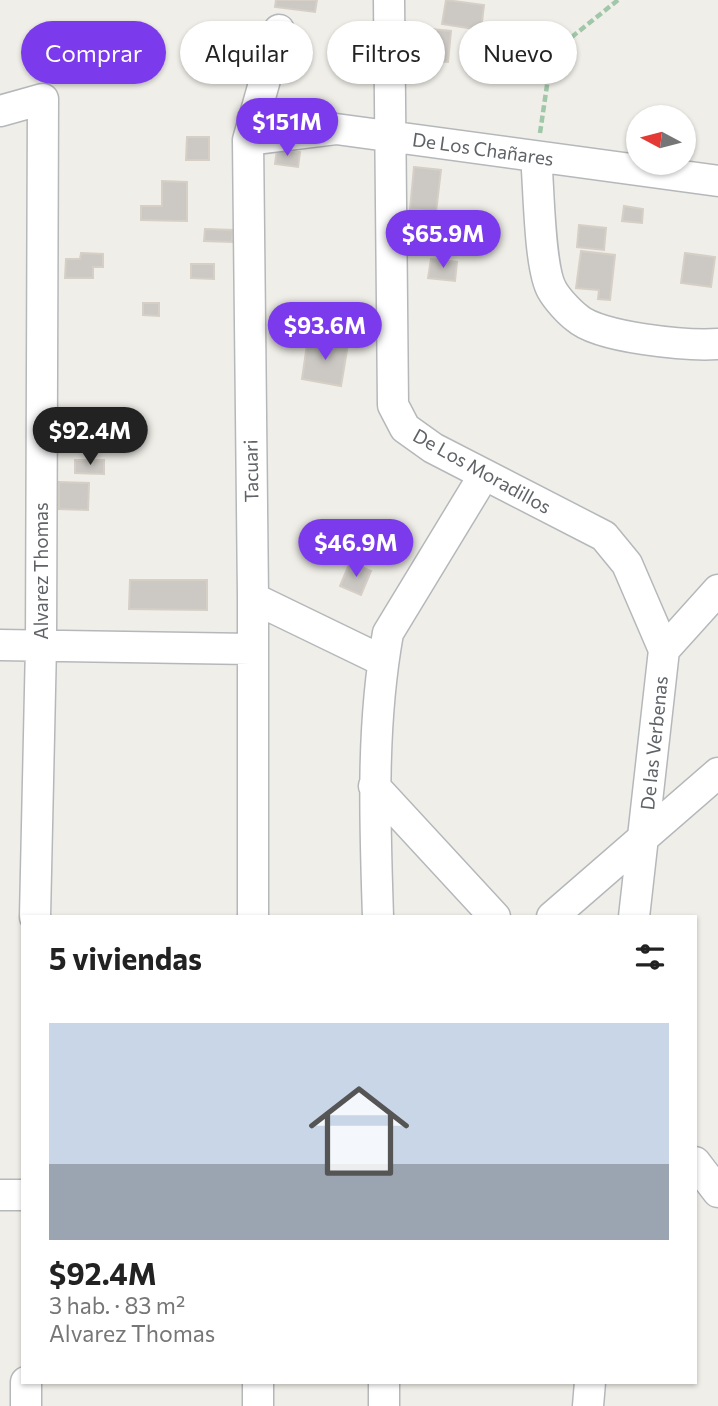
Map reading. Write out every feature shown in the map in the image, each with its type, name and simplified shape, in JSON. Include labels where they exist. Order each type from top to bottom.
[{"type":"street","name":"De Los Moradillos","points":[[389,0],[393,405],[405,428],[433,448],[604,537],[627,564],[664,650]]},
{"type":"street","name":"Tacuari","points":[[253,915],[248,140],[264,84]]},
{"type":"street","name":"Alvarez Thomas","points":[[0,111],[43,99],[41,645],[35,915]]},
{"type":"street","name":"De Los Chañares","points":[[248,140],[336,129],[718,181]]},
{"type":"street","points":[[536,157],[544,254],[551,289],[578,320],[607,332],[700,345],[718,344]]},
{"type":"street","points":[[379,915],[374,786],[383,661],[388,633],[484,475]]},
{"type":"street","name":"De las Verbenas","points":[[634,915],[664,650],[718,590]]},
{"type":"street","points":[[253,598],[383,661]]},
{"type":"street","points":[[0,645],[251,649]]},
{"type":"street","points":[[554,915],[718,773]]},
{"type":"street","points":[[374,786],[493,915]]},
{"type":"street","points":[[697,1165],[718,1192]]},
{"type":"street","points":[[0,1195],[21,1195]]},
{"type":"street","points":[[26,1384],[26,1406]]},
{"type":"street","points":[[258,1384],[258,1406]]},
{"type":"street","points":[[384,1384],[384,1406]]},
{"type":"street","points":[[588,1406],[590,1384]]},
{"type":"path","points":[[536,157],[551,58],[573,36],[618,0]]},
{"type":"building","points":[[276,0],[317,0],[315,12],[275,7]]},
{"type":"building","points":[[446,0],[484,5],[482,21],[459,21],[459,27],[445,24],[442,21]]},
{"type":"building","points":[[445,30],[451,31],[448,62],[445,62]]},
{"type":"building","points":[[187,137],[209,137],[209,160],[186,160]]},
{"type":"building","points":[[277,149],[300,152],[298,167],[275,164]]},
{"type":"building","points":[[414,167],[441,170],[436,212],[410,209]]},
{"type":"building","points":[[162,181],[187,182],[187,221],[141,220],[141,206],[162,206]]},
{"type":"building","points":[[624,206],[643,209],[642,223],[622,221]]},
{"type":"building","points":[[579,225],[606,228],[604,250],[577,247]]},
{"type":"building","points":[[205,229],[233,230],[232,242],[204,241]]},
{"type":"building","points":[[581,251],[615,255],[610,300],[598,299],[599,290],[576,288]]},
{"type":"building","points":[[81,253],[103,254],[103,267],[93,267],[93,278],[65,278],[66,259],[80,259]]},
{"type":"building","points":[[685,253],[715,257],[711,287],[681,283]]},
{"type":"building","points":[[431,259],[457,262],[455,281],[428,278]]},
{"type":"building","points":[[191,264],[214,264],[214,279],[191,278]]},
{"type":"building","points":[[143,303],[159,303],[159,316],[143,315]]},
{"type":"building","points":[[308,338],[348,344],[341,386],[302,379]]},
{"type":"building","points":[[75,460],[104,460],[104,474],[75,473]]},
{"type":"building","points":[[59,482],[89,483],[88,510],[59,509]]},
{"type":"building","points":[[350,562],[371,571],[361,595],[340,586]]},
{"type":"building","points":[[130,580],[207,580],[207,610],[129,609]]}]
